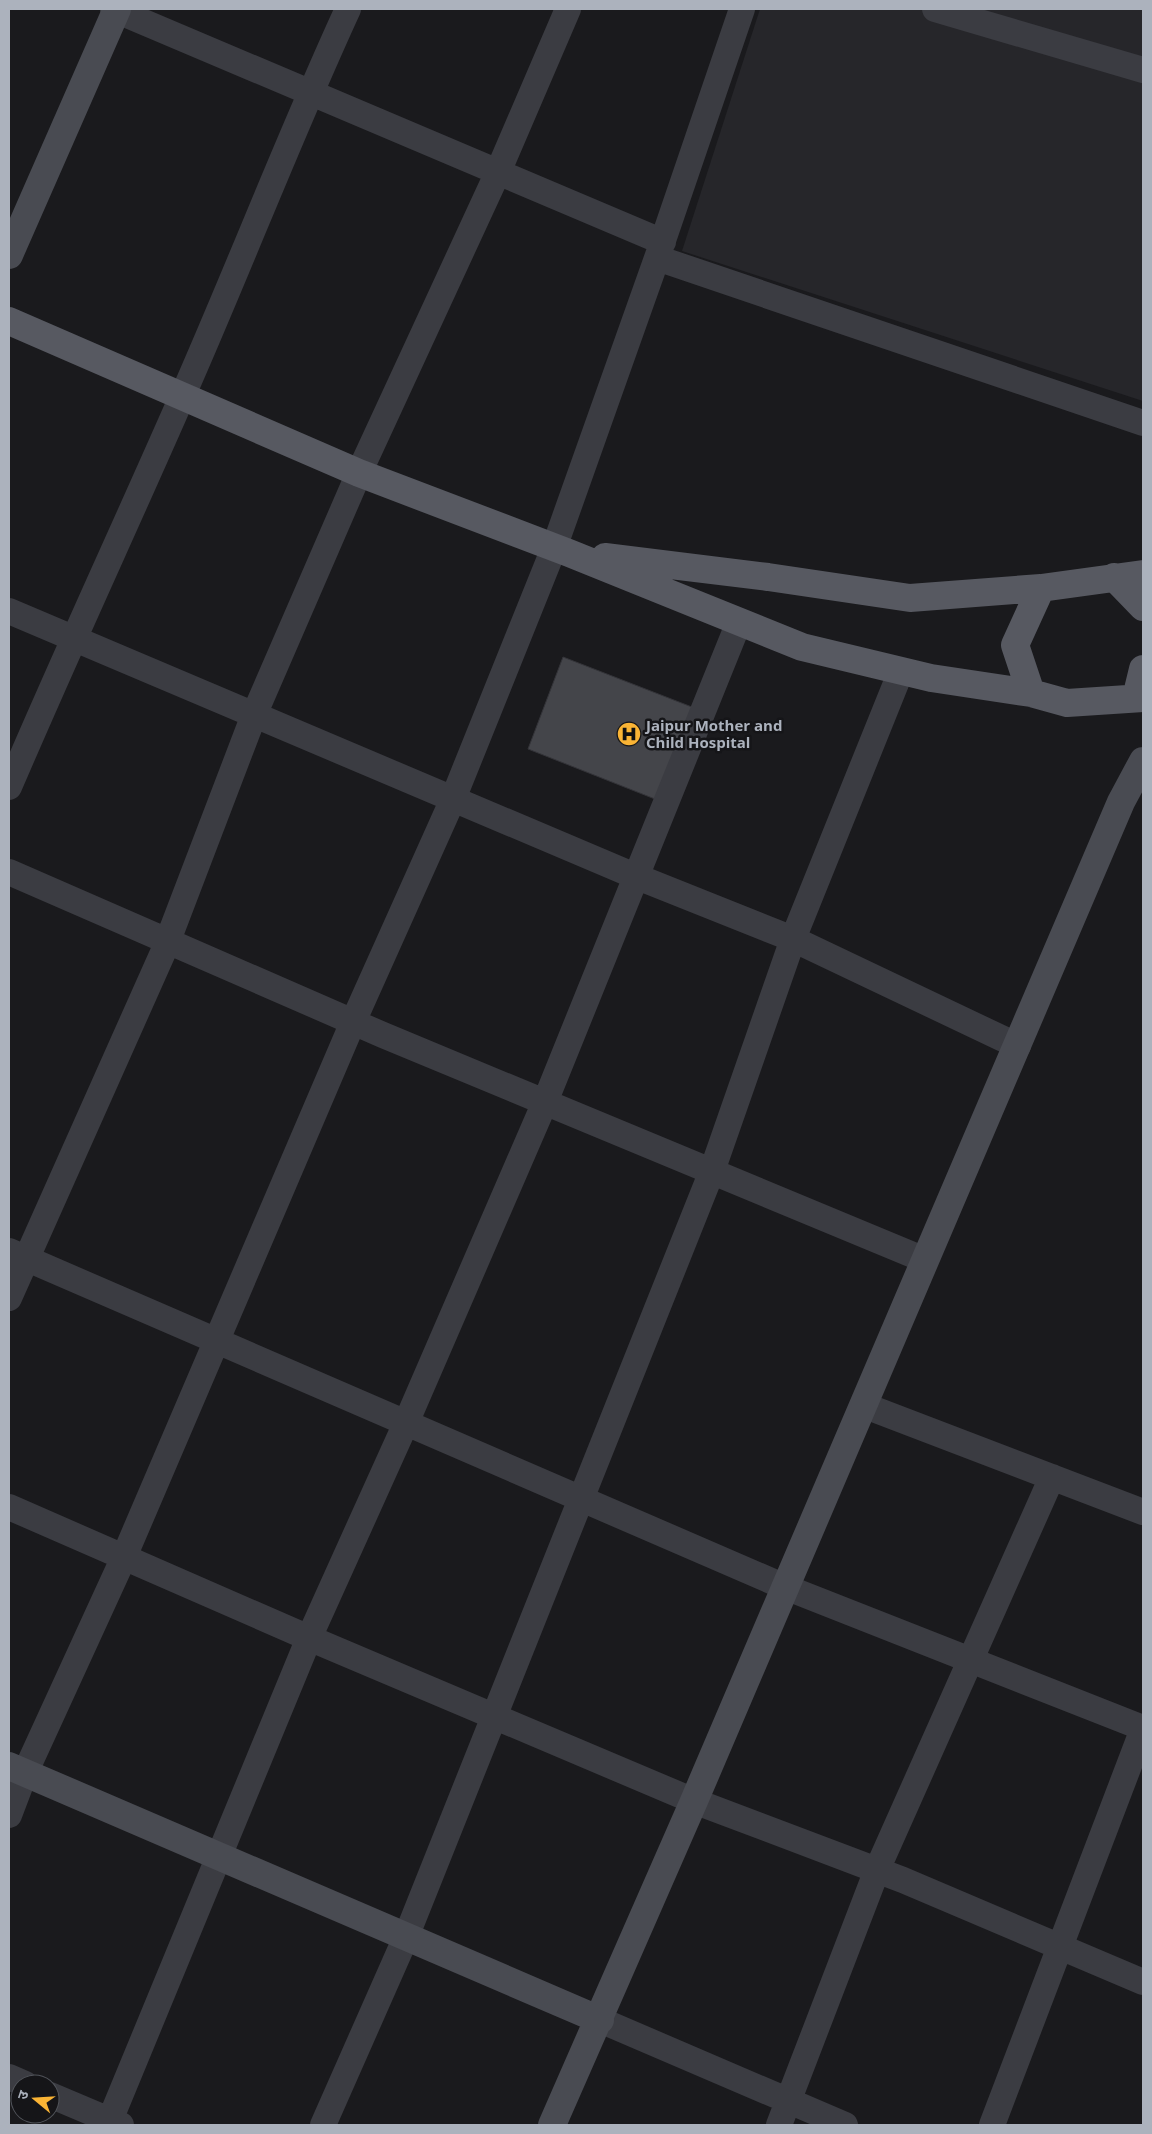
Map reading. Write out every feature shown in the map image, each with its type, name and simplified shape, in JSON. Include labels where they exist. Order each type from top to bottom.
[{"type":"main road","points":[[9,321],[359,473],[562,550],[802,647],[901,671],[1031,693],[1067,703],[1139,698],[1143,669]]},
{"type":"main road","points":[[562,550],[910,598],[1041,588],[1143,574]]},
{"type":"main road","points":[[1114,578],[1143,607]]},
{"type":"main road","points":[[1031,693],[1015,645],[1041,588]]},
{"type":"street","points":[[9,255],[115,9],[498,172],[660,250],[1143,424]]},
{"type":"street","points":[[9,787],[73,639],[183,396],[310,92],[348,9]]},
{"type":"street","points":[[9,1298],[17,1255],[168,941],[254,716],[359,473],[498,172],[568,9]]},
{"type":"street","points":[[9,1815],[17,1770],[124,1557],[353,1022],[562,550],[660,250],[742,9]]},
{"type":"street","points":[[935,9],[1143,70]]},
{"type":"street","points":[[9,611],[635,876],[793,938],[1018,1046]]},
{"type":"street","points":[[60,2100],[113,2124],[219,1856],[309,1638],[406,1423],[545,1102],[739,622]]},
{"type":"street","points":[[324,2125],[406,1937],[712,1171],[793,938],[901,671]]},
{"type":"street","points":[[552,2125],[600,2020],[1121,802],[1143,761]]},
{"type":"street","points":[[9,872],[353,1022],[926,1260]]},
{"type":"street","points":[[17,1255],[785,1587],[1143,1728],[992,2125]]},
{"type":"street","points":[[864,1404],[1143,1512]]},
{"type":"street","points":[[779,2125],[790,2102],[877,1870],[1052,1477]]},
{"type":"street","points":[[9,1507],[309,1638],[694,1801],[877,1870],[1143,1982]]},
{"type":"street","points":[[17,1770],[845,2125]]},
{"type":"shaded area","points":[[760,9],[1143,9],[1143,401],[682,251]]},
{"type":"building","points":[[563,657],[697,709],[660,801],[528,749]]},
{"type":"place","name":"Jaipur Mother and Child Hospital","points":[[629,734]]}]
